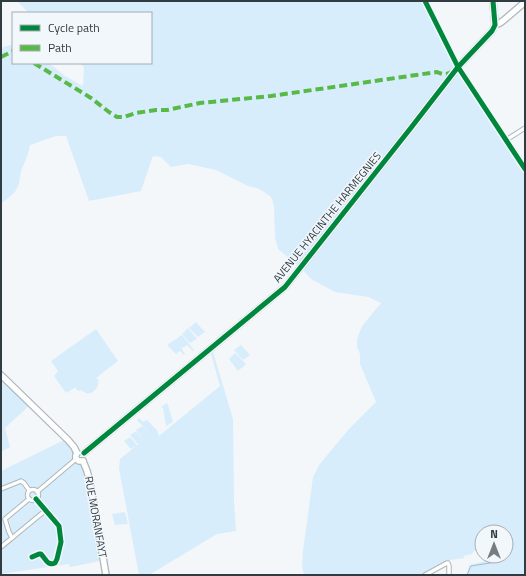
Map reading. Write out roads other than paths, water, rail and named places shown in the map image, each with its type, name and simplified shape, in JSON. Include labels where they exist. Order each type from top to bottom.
[{"type":"street","points":[[425,1],[458,67],[525,169]]},
{"type":"street","points":[[493,1],[495,25]]},
{"type":"street","name":"AVENUE HYACINTHE HARMEGNIES","points":[[84,453],[285,287],[458,67],[492,31],[495,25],[504,20],[525,2]]},
{"type":"street","points":[[506,140],[525,128]]},
{"type":"street","points":[[1,375],[68,440],[74,447],[77,456],[78,461],[83,461],[85,457],[84,453],[80,452],[77,456],[37,492],[38,494],[36,499]]},
{"type":"street","name":"RUE MORANFAYT","points":[[83,461],[90,482],[106,575]]},
{"type":"street","points":[[1,489],[21,481],[29,490],[34,490],[37,492]]},
{"type":"street","points":[[29,490],[27,494],[29,499]]},
{"type":"street","points":[[12,538],[8,532],[5,519],[29,499],[36,499]]},
{"type":"street","points":[[32,557],[41,554],[48,563],[55,563],[61,542],[58,526],[36,499]]},
{"type":"street","points":[[1,547],[46,510]]},
{"type":"street","points":[[425,575],[445,563],[448,563],[449,575]]},
{"type":"waterway","points":[[467,575],[471,566],[484,564]]}]
